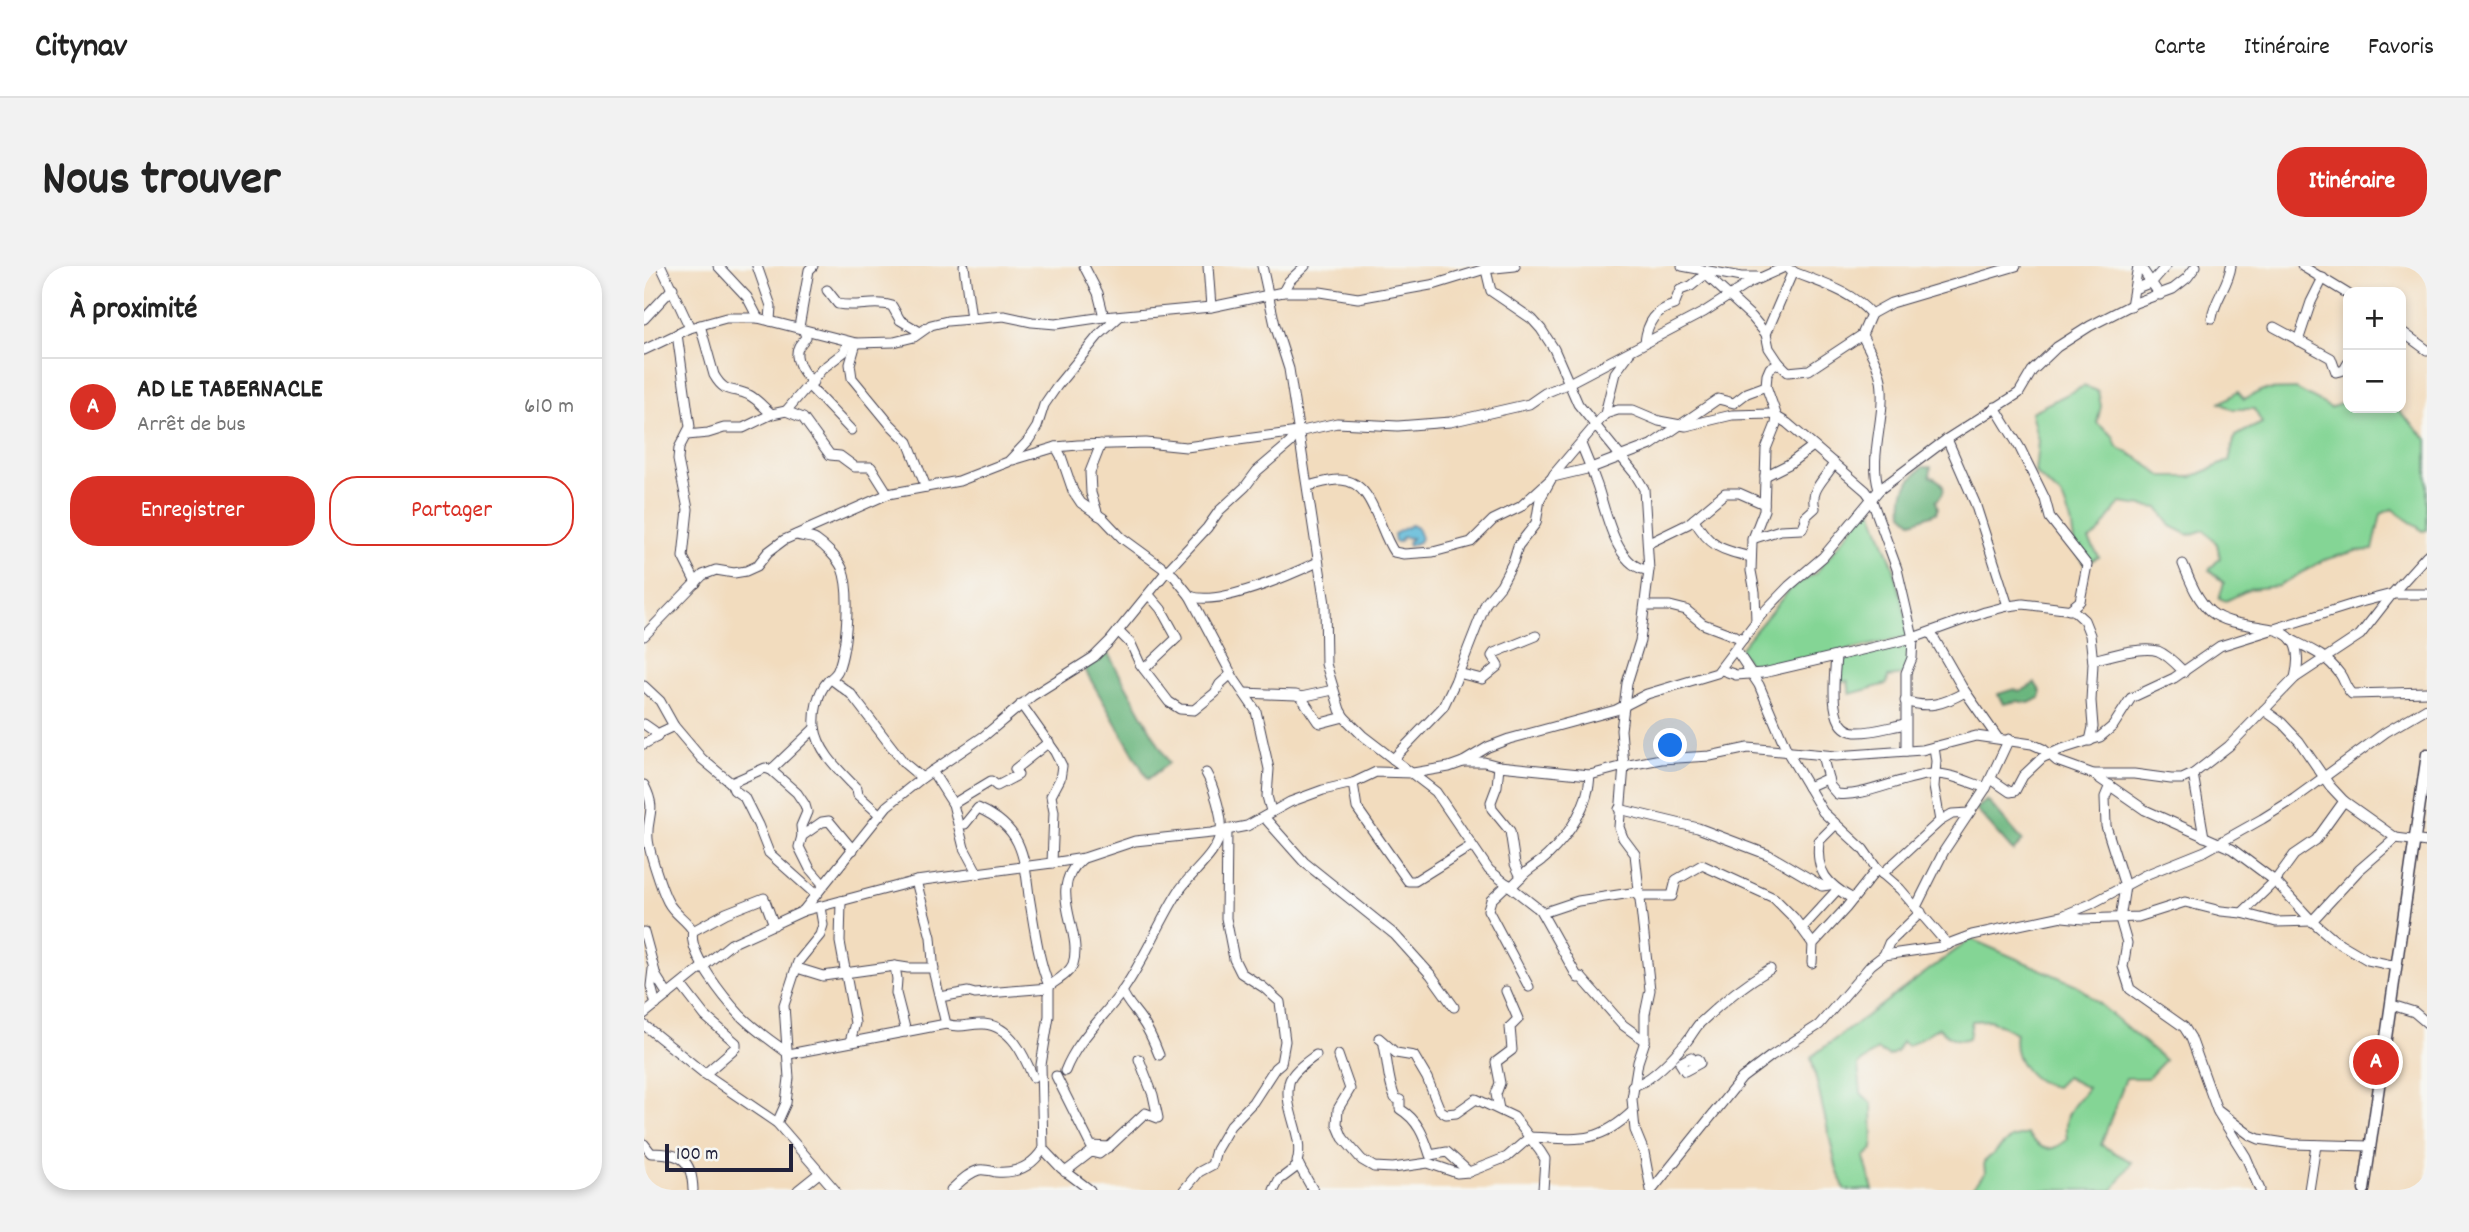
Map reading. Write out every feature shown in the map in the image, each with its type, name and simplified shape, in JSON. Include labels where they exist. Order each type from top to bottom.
[{"type":"street","points":[[662,266],[695,326],[716,379],[730,390],[750,396],[772,414]]},
{"type":"street","points":[[718,266],[747,297],[758,318]]},
{"type":"street","points":[[757,266],[770,299],[770,321]]},
{"type":"street","points":[[813,266],[808,270],[801,329],[806,337],[797,348],[797,354],[804,374],[811,384],[851,430]]},
{"type":"street","points":[[964,266],[971,319]]},
{"type":"street","points":[[1084,266],[1098,293],[1104,317]]},
{"type":"street","points":[[1208,266],[1212,307]]},
{"type":"street","points":[[1262,266],[1289,369],[1308,486],[1325,604],[1326,664],[1344,717],[1436,792],[1489,870],[1542,913],[1579,977],[1622,1026],[1645,1041]]},
{"type":"street","points":[[1283,292],[1289,281],[1305,266]]},
{"type":"street","points":[[644,349],[695,326],[726,318],[758,318],[852,343],[904,341],[931,325],[971,319],[1004,316],[1056,324],[1212,307],[1283,292],[1320,292],[1358,298],[1436,284],[1485,267],[1515,266]]},
{"type":"street","points":[[1682,266],[1704,273],[1762,277]]},
{"type":"street","points":[[1788,268],[1766,334],[1769,348],[1788,372],[1809,370],[1862,335],[1871,314],[1891,303],[2016,266]]},
{"type":"street","points":[[2139,266],[2160,295]]},
{"type":"street","points":[[2131,306],[2139,266]]},
{"type":"street","points":[[2134,289],[2152,282],[2166,266]]},
{"type":"street","points":[[644,1014],[731,944],[803,911],[916,881],[1084,858],[1135,841],[1247,826],[1323,790],[1353,783],[1376,772],[1413,773],[1449,767],[1509,738],[1625,708],[1647,694],[1712,676],[1722,670],[1756,621],[1778,597],[1823,557],[1879,490],[1947,439],[2021,391],[2032,371],[2057,347],[2090,326],[2179,285],[2196,266]]},
{"type":"street","points":[[2212,317],[2215,303],[2230,276],[2231,266]]},
{"type":"street","points":[[2302,266],[2343,290]]},
{"type":"street","points":[[1485,267],[1491,291],[1532,319],[1549,340],[1578,404],[1644,489],[1649,570],[1646,606],[1640,640],[1627,683],[1621,730],[1625,766],[1619,809],[1620,832],[1635,854],[1645,958],[1649,972],[1645,1041],[1632,1086],[1635,1130],[1651,1190]]},
{"type":"street","points":[[644,636],[703,575],[716,570],[734,573],[757,566],[768,552],[796,534],[850,513],[888,494],[959,481],[1056,447],[1146,443],[1186,447],[1337,424],[1398,426],[1450,422],[1529,404],[1545,393],[1704,312],[1762,277],[1788,268],[1843,291],[1871,314]]},
{"type":"street","points":[[1704,273],[1766,334]]},
{"type":"street","points":[[1645,342],[1647,327],[1656,314],[1674,305],[1680,290],[1691,286],[1704,273]]},
{"type":"street","points":[[2298,341],[2311,302],[2323,278]]},
{"type":"street","points":[[644,319],[673,288]]},
{"type":"street","points":[[827,290],[838,304],[856,306],[884,303],[892,306],[900,320],[920,332]]},
{"type":"street","points":[[1008,462],[1028,441],[1037,427],[1044,405],[1057,386],[1098,336],[1120,316]]},
{"type":"street","points":[[2274,327],[2331,358],[2336,372],[2343,370]]},
{"type":"street","points":[[677,334],[690,427],[679,448],[678,460],[688,509],[683,557],[696,583]]},
{"type":"street","points":[[1862,335],[1878,366],[1881,382],[1875,464],[1879,490]]},
{"type":"street","points":[[2406,335],[2427,350]]},
{"type":"street","points":[[786,411],[822,369],[852,343]]},
{"type":"street","points":[[852,343],[852,378],[908,442],[926,487]]},
{"type":"street","points":[[1308,486],[1340,480],[1361,487],[1367,493],[1394,552],[1433,552],[1471,542],[1493,520],[1520,508],[1553,477],[1581,444],[1605,414],[1615,373],[1632,350]]},
{"type":"street","points":[[1756,621],[1752,539],[1764,503],[1766,449],[1777,417],[1766,386],[1768,371],[1779,363]]},
{"type":"street","points":[[1393,759],[1439,713],[1486,603],[1501,585],[1518,547],[1536,523],[1540,499],[1553,477],[1591,468],[1619,457],[1661,439],[1718,399],[1734,403],[1747,393],[1766,386]]},
{"type":"street","points":[[1995,407],[2020,448],[2045,499],[2050,518],[2087,565],[2080,601],[2069,610]]},
{"type":"street","points":[[1605,414],[1633,410],[1659,421],[1678,425],[1750,413],[1772,414],[1834,463],[1871,498],[1898,569],[1913,638],[1912,658],[1906,673],[1906,751]]},
{"type":"street","points":[[687,435],[752,426],[772,414],[786,411],[803,418],[830,455],[840,456],[855,467],[867,466],[874,469],[888,494]]},
{"type":"street","points":[[803,911],[879,814],[922,778],[984,736],[1021,704],[1094,657],[1219,511],[1245,487],[1257,471],[1290,443],[1298,432]]},
{"type":"street","points":[[1947,439],[1975,503],[2008,606]]},
{"type":"street","points":[[1098,515],[1091,493],[1090,472],[1101,444]]},
{"type":"street","points":[[1581,444],[1616,541],[1636,568],[1649,570]]},
{"type":"street","points":[[1765,476],[1789,464],[1813,446]]},
{"type":"street","points":[[1056,447],[1073,491],[1081,503],[1122,538],[1167,570],[1190,596],[1259,720],[1269,769],[1268,814],[1304,862],[1395,935],[1431,975],[1454,1007]]},
{"type":"street","points":[[1752,539],[1769,532],[1802,529],[1805,517],[1815,508],[1812,500],[1817,485],[1834,463]]},
{"type":"street","points":[[1649,542],[1694,519],[1725,493],[1739,493],[1764,503]]},
{"type":"street","points":[[1694,519],[1704,536],[1715,545],[1751,557]]},
{"type":"street","points":[[796,534],[815,539],[839,564],[843,572],[848,622],[839,667],[820,693],[815,728],[828,758],[857,789],[858,795],[879,814]]},
{"type":"street","points":[[2093,774],[2134,774],[2182,779],[2193,774],[2229,746],[2295,678],[2360,635],[2427,555]]},
{"type":"street","points":[[1190,596],[1196,599],[1233,594],[1318,562]]},
{"type":"street","points":[[2183,564],[2192,586],[2209,611],[2235,624],[2276,629],[2326,657],[2352,694],[2427,692]]},
{"type":"street","points":[[1822,755],[1833,790],[1843,795],[1935,774],[1989,783],[2012,792],[2018,788],[2023,776],[2049,754],[2100,737],[2110,729],[2131,698],[2184,671],[2220,646],[2327,611],[2392,594],[2427,593]]},
{"type":"street","points":[[1144,669],[1177,638],[1161,609],[1149,595]]},
{"type":"street","points":[[1722,670],[1737,675],[1753,674],[1836,656],[1931,633],[2008,606],[2023,604],[2069,610],[2078,613],[2090,635],[2093,660],[2093,727],[2090,741]]},
{"type":"street","points":[[1646,606],[1670,606],[1685,610],[1703,624],[1743,639]]},
{"type":"street","points":[[1118,631],[1131,644],[1144,669],[1169,702],[1189,711],[1215,693],[1231,674]]},
{"type":"street","points":[[1931,633],[1965,692],[1997,737]]},
{"type":"street","points":[[1458,673],[1482,679],[1498,666],[1492,656],[1494,653],[1536,636]]},
{"type":"street","points":[[2292,640],[2298,661],[2295,678]]},
{"type":"street","points":[[1736,650],[1753,674],[1788,753],[1824,812],[1863,849],[1879,872],[1918,909],[1948,944]]},
{"type":"street","points":[[2093,660],[2156,651],[2184,671]]},
{"type":"street","points":[[1836,656],[1834,708],[1846,728],[1856,732],[1905,724]]},
{"type":"street","points":[[831,679],[851,695],[904,763],[922,778]]},
{"type":"street","points":[[644,686],[660,701],[674,726],[702,759],[744,797],[769,853],[815,894]]},
{"type":"street","points":[[1244,694],[1301,697],[1333,690]]},
{"type":"street","points":[[1905,701],[1927,706],[1951,700],[1965,692]]},
{"type":"street","points":[[1301,697],[1318,722],[1344,717]]},
{"type":"street","points":[[1021,704],[1049,742],[1062,766],[1060,779],[1051,796],[1054,812],[1052,863]]},
{"type":"street","points":[[1651,1190],[1742,1078],[1819,1025],[1871,965],[1884,955],[1948,944],[1985,932],[2062,916],[2146,875],[2198,854],[2283,806],[2386,732],[2427,708]]},
{"type":"street","points":[[2264,710],[2293,734],[2344,801],[2396,838],[2427,842]]},
{"type":"street","points":[[644,724],[654,731],[657,737]]},
{"type":"street","points":[[644,744],[674,726]]},
{"type":"street","points":[[771,770],[815,728]]},
{"type":"street","points":[[1463,762],[1484,762],[1499,766],[1590,775],[1661,759],[1710,756],[1748,748],[1822,755],[1906,751],[1976,736],[2009,739],[2037,746],[2057,761],[2093,774],[2145,810],[2244,857],[2275,881],[2334,940],[2368,960],[2396,966]]},
{"type":"street","points":[[1884,955],[1889,943],[1918,909],[1944,851],[1989,783],[2009,739]]},
{"type":"street","points":[[953,803],[990,781],[998,786],[1018,775],[1015,769],[1049,742]]},
{"type":"street","points":[[1934,747],[1934,787],[1940,821]]},
{"type":"street","points":[[2364,1190],[2427,754]]},
{"type":"street","points":[[1499,766],[1497,786],[1491,802],[1492,809],[1510,831],[1515,864],[1521,877]]},
{"type":"street","points":[[731,783],[765,768],[771,770],[797,793],[806,805],[807,812],[801,826],[799,847],[810,869],[823,884]]},
{"type":"street","points":[[932,771],[953,803],[964,848],[978,874]]},
{"type":"street","points":[[1184,1190],[1197,1174],[1212,1165],[1216,1150],[1230,1126],[1253,1102],[1275,1068],[1282,1063],[1284,1041],[1280,1002],[1241,973],[1234,959],[1226,918],[1224,830],[1206,773]]},
{"type":"street","points":[[2193,774],[2204,837]]},
{"type":"street","points":[[1529,987],[1488,910],[1491,900],[1548,855],[1581,811],[1589,793],[1590,775]]},
{"type":"street","points":[[1808,787],[1828,778]]},
{"type":"street","points":[[1353,783],[1357,808],[1408,880],[1415,881],[1471,846]]},
{"type":"street","points":[[644,785],[652,810],[648,838],[657,875],[668,902],[688,922],[693,931],[691,939],[704,967],[743,1018],[789,1054],[946,1024],[956,1027],[986,1024],[1007,1033],[1025,1058],[1033,1077]]},
{"type":"street","points":[[2110,785],[2105,797],[2106,826],[2125,886],[2120,919],[2127,943],[2123,967],[2130,989],[2184,1027],[2191,1038],[2217,1110],[2246,1157],[2260,1190]]},
{"type":"street","points":[[2242,913],[2275,881],[2294,855],[2316,840],[2344,801]]},
{"type":"street","points":[[951,1190],[969,1175],[980,1170],[1009,1173],[1017,1171],[1034,1162],[1043,1149],[1041,1065],[1049,1016],[1049,987],[1042,967],[1022,849],[1010,829],[992,814],[978,808],[965,824]]},
{"type":"street","points":[[1619,809],[1698,828],[1769,855],[1822,886],[1833,887],[1853,899]]},
{"type":"street","points":[[1813,944],[1879,872],[1940,821],[1952,814],[1969,813]]},
{"type":"street","points":[[802,836],[822,822],[829,821],[853,850]]},
{"type":"street","points":[[1833,887],[1822,869],[1818,846],[1819,841],[1835,825]]},
{"type":"street","points":[[1108,1147],[1091,1146],[1061,1074],[1075,1050],[1122,991],[1180,889],[1211,854],[1224,830]]},
{"type":"street","points":[[2062,916],[2120,919],[2145,915],[2185,902],[2276,922],[2312,920],[2359,870],[2396,838]]},
{"type":"street","points":[[940,997],[968,992],[975,994],[1049,987],[1066,974],[1073,962],[1066,887],[1072,869],[1084,858]]},
{"type":"street","points":[[1542,913],[1578,901],[1638,894],[1672,896],[1676,880],[1702,864],[1774,898],[1813,944],[1812,963]]},
{"type":"street","points":[[916,881],[931,937],[934,968],[946,1024]]},
{"type":"street","points":[[1802,928],[1833,887]]},
{"type":"street","points":[[693,931],[726,913],[765,898],[774,925]]},
{"type":"street","points":[[841,901],[840,942],[855,1023],[850,1042]]},
{"type":"street","points":[[777,1123],[786,1103],[789,1078],[783,1004],[806,950],[820,934],[823,925],[820,907]]},
{"type":"street","points":[[644,932],[656,976],[668,995]]},
{"type":"street","points":[[653,966],[651,986],[656,1005]]},
{"type":"street","points":[[797,968],[823,976],[895,966],[934,968]]},
{"type":"street","points":[[895,966],[896,993],[906,1032]]},
{"type":"street","points":[[1632,1086],[1644,1082],[1680,1049],[1700,1023],[1770,969]]},
{"type":"street","points":[[681,985],[705,1016],[736,1042],[736,1047],[705,1074]]},
{"type":"street","points":[[1499,1110],[1496,1094],[1500,1083],[1496,1062],[1512,1050],[1510,1027],[1518,1019],[1506,990]]},
{"type":"street","points":[[1122,991],[1126,1002],[1135,1009],[1147,1028],[1159,1055]]},
{"type":"street","points":[[2392,1005],[2414,1012],[2427,1023]]},
{"type":"street","points":[[644,1025],[705,1074],[777,1123],[818,1174],[835,1190]]},
{"type":"street","points":[[1469,1172],[1447,1152],[1430,1155],[1423,1133],[1410,1115],[1400,1110],[1400,1100],[1395,1098],[1388,1082],[1389,1069],[1382,1041],[1396,1054],[1414,1056],[1427,1078],[1440,1110],[1446,1114],[1456,1113],[1476,1099],[1514,1118],[1545,1159],[1543,1190]]},
{"type":"street","points":[[1313,1190],[1299,1165],[1288,1083],[1297,1071],[1316,1055]]},
{"type":"street","points":[[1338,1055],[1350,1088],[1338,1109],[1337,1124],[1343,1138],[1362,1160],[1374,1167],[1393,1168],[1428,1163],[1457,1173],[1469,1172],[1507,1157],[1530,1137],[1600,1136],[1617,1126],[1633,1111]]},
{"type":"street","points":[[1065,1171],[1091,1152],[1099,1154],[1146,1113],[1158,1118],[1153,1095],[1139,1059]]},
{"type":"street","points":[[2217,1110],[2259,1139],[2316,1145],[2370,1146]]},
{"type":"street","points":[[644,1144],[651,1153],[669,1153],[681,1158],[691,1168],[693,1190]]},
{"type":"street","points":[[2309,1190],[2316,1145]]},
{"type":"street","points":[[1043,1149],[1065,1171],[1090,1190]]},
{"type":"street","points":[[1274,1190],[1279,1180],[1299,1165]]},
{"type":"street","points":[[797,1190],[818,1174]]},
{"type":"green space","points":[[2084,386],[2098,391],[2101,406],[2097,423],[2113,436],[2117,447],[2138,458],[2163,477],[2192,477],[2229,461],[2235,436],[2262,423],[2254,409],[2231,409],[2220,403],[2238,392],[2244,399],[2263,390],[2296,389],[2331,408],[2343,402],[2343,413],[2401,413],[2427,439],[2427,530],[2423,531],[2392,509],[2381,514],[2373,550],[2356,551],[2324,560],[2279,586],[2250,589],[2226,601],[2219,598],[2224,583],[2209,570],[2220,558],[2217,544],[2204,530],[2189,535],[2171,526],[2158,508],[2120,503],[2098,534],[2089,540],[2099,557],[2084,564],[2075,549],[2071,521],[2062,497],[2035,473],[2038,441],[2031,412]]},
{"type":"green space","points":[[1923,467],[1931,467],[1930,476],[1939,481],[1944,490],[1936,501],[1936,513],[1913,522],[1903,513],[1903,498],[1908,483]]},
{"type":"green space","points":[[1870,505],[1894,568],[1911,636],[1755,671],[1739,650],[1790,589],[1816,573]]},
{"type":"green space","points":[[1911,640],[1911,657],[1903,675],[1888,677],[1887,684],[1850,694],[1848,681],[1837,682],[1837,657]]},
{"type":"green space","points":[[1105,648],[1169,763],[1148,779],[1085,670]]},
{"type":"green space","points":[[2035,683],[2041,692],[2040,698],[2029,703],[2017,701],[2003,704],[1998,694],[2014,689],[2020,692]]},
{"type":"green space","points":[[1987,800],[2023,841],[2013,851],[1976,809]]},
{"type":"green space","points":[[1971,939],[2077,985],[2165,1060],[2148,1078],[2126,1078],[2101,1145],[2132,1162],[2113,1190],[1970,1190],[1985,1173],[1984,1162],[2011,1138],[2027,1134],[2041,1147],[2051,1149],[2067,1139],[2067,1116],[2088,1088],[2066,1077],[2056,1087],[2038,1081],[2020,1060],[2015,1043],[2016,1033],[1990,1020],[1972,1021],[1969,1038],[1952,1038],[1939,1027],[1908,1046],[1902,1042],[1896,1052],[1889,1056],[1877,1050],[1858,1065],[1861,1093],[1872,1104],[1873,1149],[1864,1157],[1873,1190],[1845,1190],[1837,1170],[1811,1057]]},
{"type":"water","points":[[1411,525],[1417,528],[1421,538],[1419,542],[1409,546],[1408,542],[1412,538],[1403,537],[1399,542],[1395,542],[1394,534]]},
{"type":"place","name":"AD LE TABERNACLE","points":[[2376,1062]]}]
